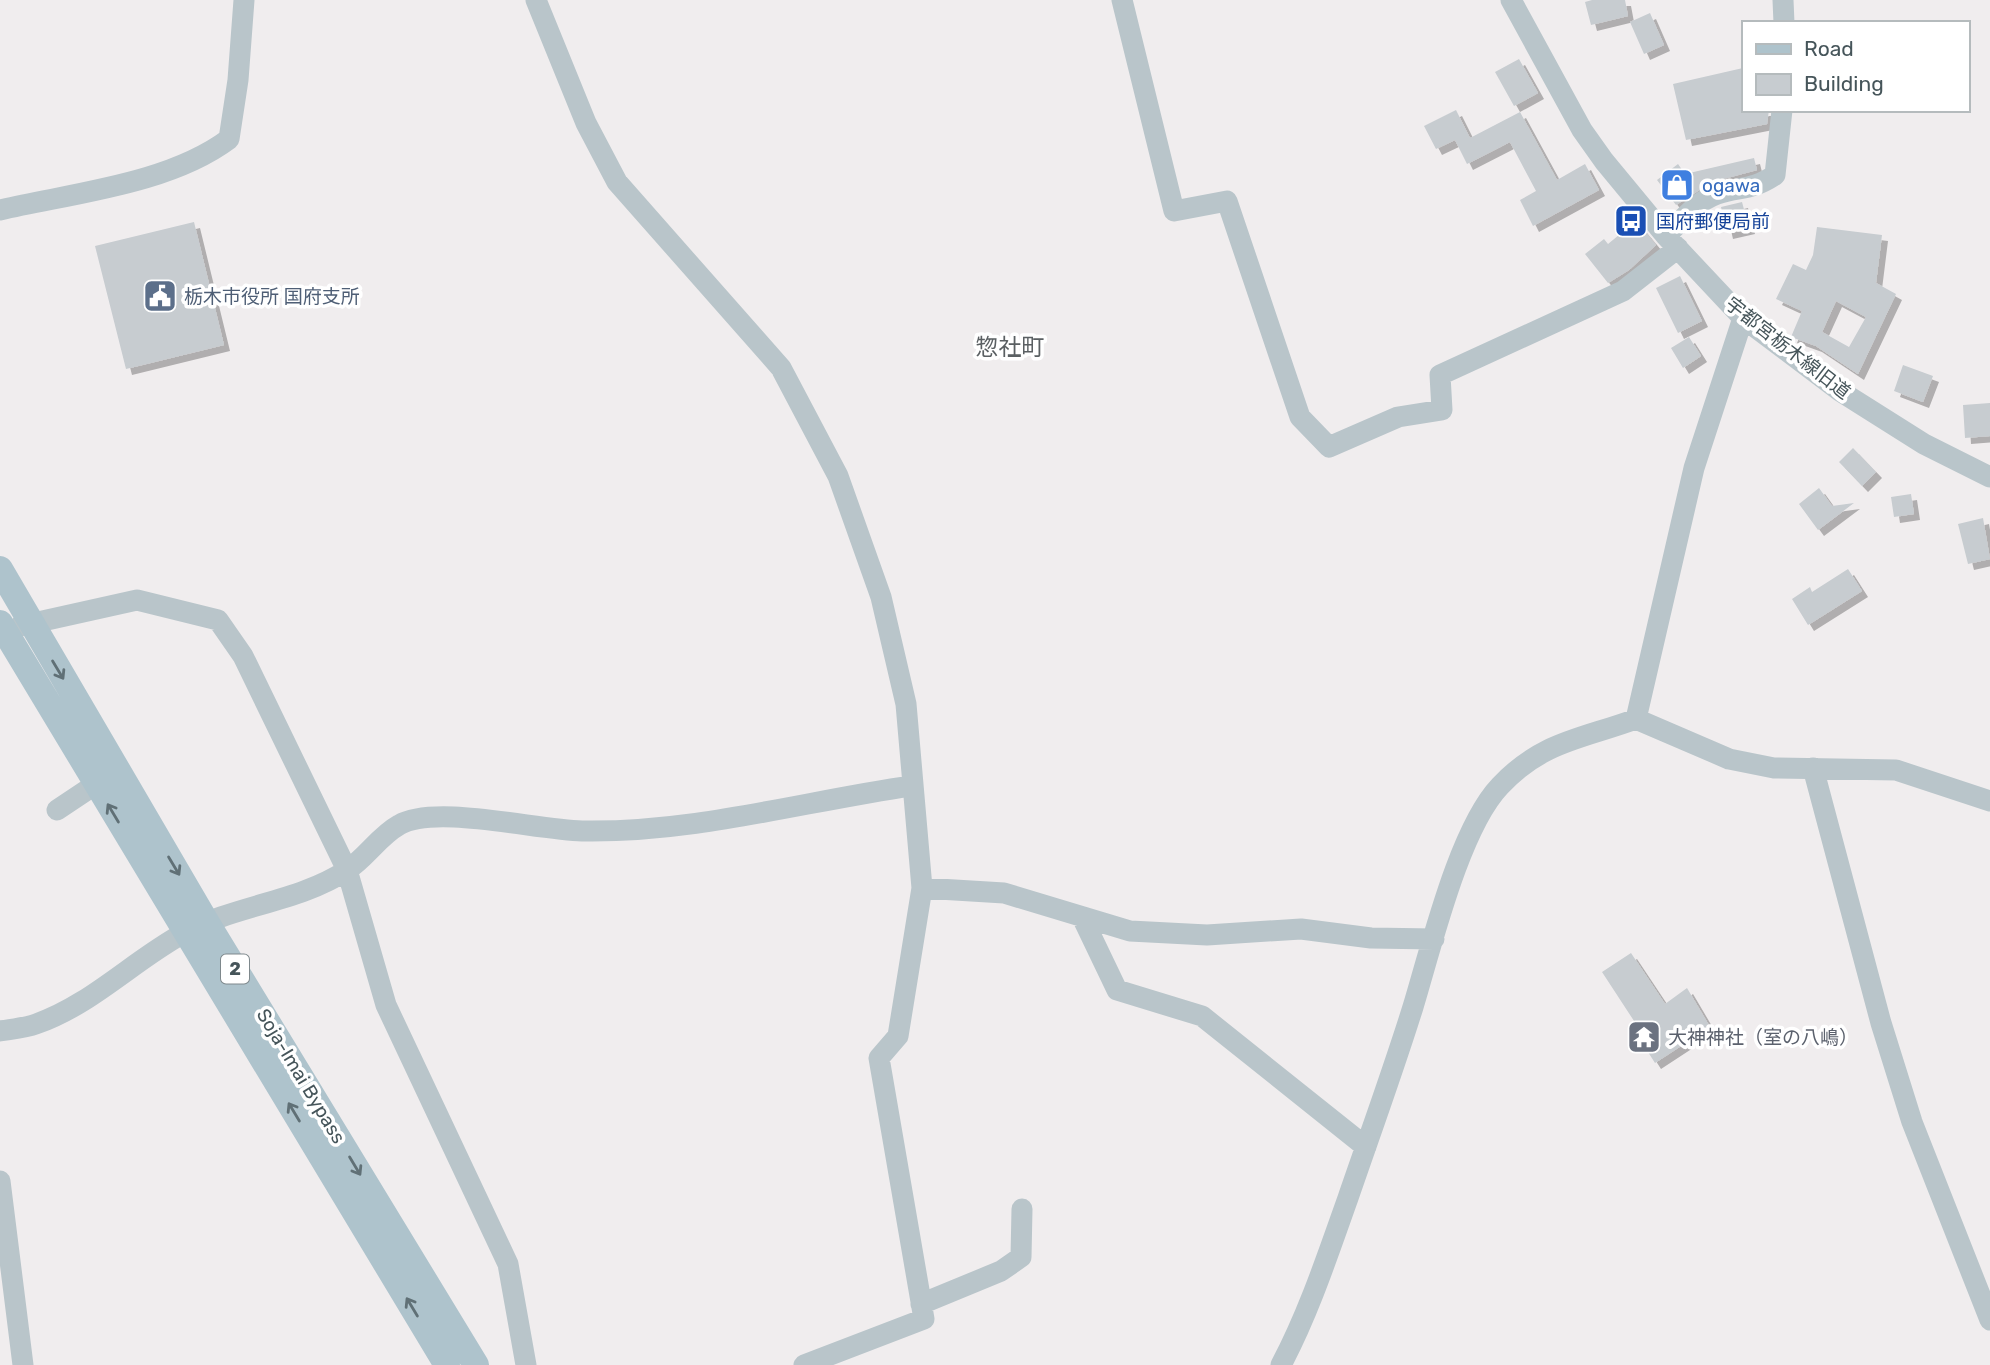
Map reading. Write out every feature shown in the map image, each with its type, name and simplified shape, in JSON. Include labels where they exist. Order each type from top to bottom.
[{"type":"main road","name":"Soja-Imai Bypass","points":[[0,569],[196,928],[447,1365]]},
{"type":"main road","name":"Soja-Imai Bypass","points":[[2,627],[96,784],[196,928],[476,1365]]},
{"type":"street","points":[[0,210],[178,168],[209,154],[229,139],[238,80],[244,0]]},
{"type":"street","points":[[536,0],[586,123],[617,182],[781,368],[838,475],[881,597],[906,704],[911,786],[922,888],[898,1035],[879,1058],[924,1319],[804,1365]]},
{"type":"street","points":[[1122,0],[1174,211],[1227,201],[1300,417],[1329,447],[1398,417],[1442,410],[1440,375],[1623,291],[1672,242],[1699,204],[1717,194],[1757,187],[1774,175],[1782,112]]},
{"type":"street","name":"宇都宮栃木線旧道","points":[[1511,0],[1582,130],[1672,242],[1743,318],[1840,391],[1924,444],[1990,477]]},
{"type":"street","points":[[1783,0],[1784,21]]},
{"type":"street","points":[[1636,719],[1693,468],[1743,318]]},
{"type":"street","points":[[2,627],[31,624],[137,600],[218,620],[243,656],[347,870],[386,1005],[508,1264],[526,1365]]},
{"type":"street","points":[[1281,1365],[1326,1260],[1468,837],[1498,787],[1525,764],[1556,743],[1636,719],[1729,760],[1774,768],[1896,770],[1990,801]]},
{"type":"street","points":[[1813,768],[1881,1023],[1912,1122],[1990,1320]]},
{"type":"street","points":[[57,810],[96,784]]},
{"type":"street","points":[[0,1031],[35,1025],[65,1012],[196,928],[241,909],[313,886],[347,870],[400,824],[440,816],[582,831],[655,828],[764,814],[828,798],[911,786]]},
{"type":"street","points":[[922,888],[1004,893],[1130,931],[1207,936],[1301,929],[1371,938],[1434,939]]},
{"type":"street","points":[[1082,917],[1117,990],[1202,1016],[1366,1147]]},
{"type":"street","points":[[0,1181],[23,1365]]},
{"type":"street","points":[[921,1304],[1001,1271],[1021,1257],[1022,1209]]},
{"type":"building","points":[[1625,0],[1628,16],[1591,25],[1585,2]]},
{"type":"building","points":[[1650,13],[1664,45],[1644,54],[1630,22]]},
{"type":"building","points":[[1519,59],[1538,93],[1514,106],[1495,72]]},
{"type":"building","points":[[1742,68],[1742,112],[1769,112],[1767,124],[1686,140],[1673,84]]},
{"type":"building","points":[[1456,110],[1470,138],[1520,112],[1557,180],[1585,164],[1599,190],[1533,226],[1520,200],[1536,191],[1510,142],[1467,164],[1455,140],[1436,149],[1424,126]]},
{"type":"building","points":[[1754,158],[1757,170],[1712,182],[1676,205],[1657,180],[1678,164],[1685,174]]},
{"type":"building","points":[[1742,202],[1749,228],[1727,233],[1721,207]]},
{"type":"building","points":[[1636,221],[1656,245],[1629,270],[1608,283],[1585,254],[1604,239],[1608,244]]},
{"type":"building","name":"栃木市役所 国府支所","points":[[194,222],[224,345],[126,369],[95,246]]},
{"type":"building","points":[[1817,227],[1882,235],[1876,283],[1896,294],[1858,374],[1816,346],[1791,337],[1802,311],[1776,299],[1793,264],[1806,270],[1813,255]],"holes":[[[1836,301],[1866,317],[1849,347],[1822,332]]]},
{"type":"building","points":[[1680,276],[1702,321],[1678,333],[1656,288]]},
{"type":"building","points":[[1689,337],[1701,356],[1683,368],[1671,348]]},
{"type":"building","points":[[1903,365],[1933,376],[1923,402],[1894,391]]},
{"type":"building","points":[[1990,403],[1990,436],[1965,438],[1963,405]]},
{"type":"building","points":[[1853,448],[1876,472],[1862,486],[1839,462]]},
{"type":"building","points":[[1819,488],[1832,506],[1854,503],[1818,530],[1799,504]]},
{"type":"building","points":[[1911,494],[1914,514],[1894,517],[1891,497]]},
{"type":"building","points":[[1983,518],[1990,559],[1968,564],[1958,524]]},
{"type":"building","points":[[1848,569],[1862,591],[1808,625],[1792,599],[1810,587],[1812,592]]},
{"type":"building","points":[[1631,953],[1665,1004],[1687,988],[1710,1027],[1655,1063],[1632,1027],[1636,1024],[1602,972]]},
{"type":"place","name":"ogawa","points":[[1677,185]]},
{"type":"place","name":"国府郵便局前","points":[[1631,221]]},
{"type":"place","name":"栃木市役所 国府支所","points":[[160,296]]},
{"type":"place","name":"大神神社（室の八嶋）","points":[[1644,1037]]},
{"type":"district","name":"惣社町","points":[[1010,347]]}]
